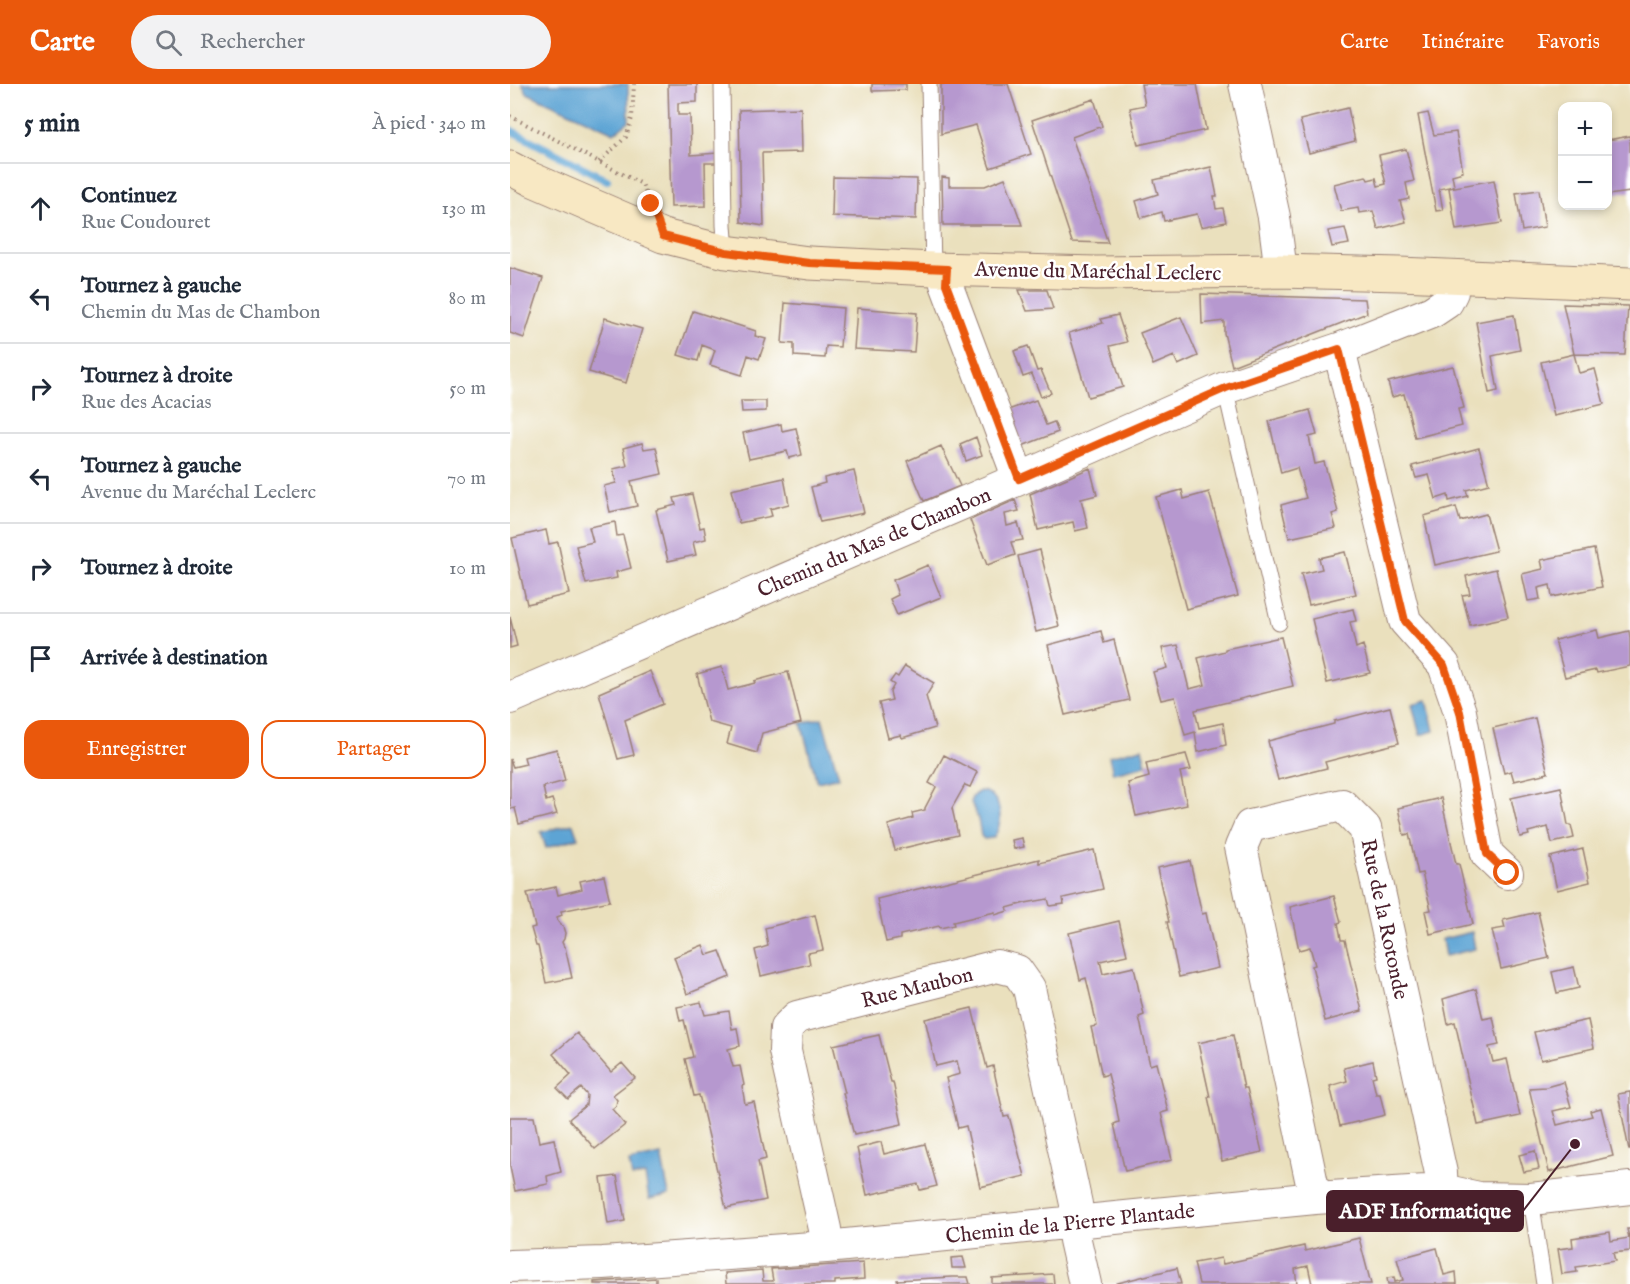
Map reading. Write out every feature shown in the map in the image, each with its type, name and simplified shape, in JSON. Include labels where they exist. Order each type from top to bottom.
[{"type":"main road","name":"Avenue du Maréchal Leclerc","points":[[510,168],[663,236],[726,252],[809,263],[1096,273],[1279,271],[1400,274],[1630,284]]},
{"type":"street","points":[[1245,84],[1274,216],[1279,271]]},
{"type":"street","points":[[940,269],[1019,479]]},
{"type":"street","name":"Chemin du Mas de Chambon","points":[[510,698],[1226,388],[1339,349],[1432,312],[1447,302],[1452,292],[1451,278]]},
{"type":"street","points":[[1339,349],[1405,621],[1444,665],[1460,712],[1487,854],[1507,873]]},
{"type":"street","name":"Rue de la Rotonde","points":[[1315,1198],[1241,847],[1250,826],[1342,805],[1365,828],[1441,1173],[1442,1190]]},
{"type":"street","name":"Rue Maubon","points":[[826,1247],[825,1229],[785,1051],[786,1028],[797,1017],[997,966],[1017,971],[1029,988],[1076,1204],[1075,1240],[1085,1284]]},
{"type":"street","name":"Chemin de la Pierre Plantade","points":[[510,1266],[603,1263],[826,1247],[1315,1198],[1442,1190],[1479,1198],[1531,1199],[1630,1188]]},
{"type":"lane","points":[[722,84],[726,252]]},
{"type":"lane","points":[[929,84],[940,269]]},
{"type":"lane","points":[[1226,388],[1279,623]]},
{"type":"lane","points":[[1531,1199],[1544,1284]]},
{"type":"path","points":[[599,162],[626,137],[632,118],[634,84]]},
{"type":"path","points":[[510,116],[642,184],[663,236]]},
{"type":"water","points":[[522,84],[628,84],[629,121],[614,133],[527,93]]},
{"type":"water","points":[[1427,700],[1434,731],[1420,735],[1412,704]]},
{"type":"water","points":[[822,718],[839,777],[817,782],[801,723]]},
{"type":"water","points":[[1142,748],[1146,765],[1113,773],[1109,756]]},
{"type":"water","points":[[980,791],[993,797],[999,810],[999,825],[993,838],[984,839],[981,836],[978,818],[971,802],[972,797]]},
{"type":"water","points":[[573,824],[578,838],[546,848],[541,832]]},
{"type":"water","points":[[1472,932],[1475,949],[1445,956],[1442,939]]},
{"type":"water","points":[[661,1155],[669,1195],[649,1199],[645,1175],[632,1177],[629,1162]]},
{"type":"building","points":[[668,84],[697,84],[697,102],[678,103],[678,115],[690,115],[691,155],[718,153],[718,163],[705,163],[706,206],[671,207]]},
{"type":"building","points":[[872,84],[906,84],[906,90],[872,91]]},
{"type":"building","points":[[941,84],[1008,84],[1031,154],[990,168],[976,125],[941,134]]},
{"type":"building","points":[[1141,84],[1197,84],[1206,130],[1138,145],[1130,108],[1145,105]]},
{"type":"building","points":[[1094,99],[1102,126],[1072,137],[1108,243],[1072,242],[1032,120]]},
{"type":"building","points":[[801,108],[802,152],[762,153],[764,226],[741,222],[739,110]]},
{"type":"building","points":[[1348,108],[1355,141],[1309,153],[1300,120]]},
{"type":"building","points":[[1428,113],[1434,135],[1456,132],[1463,172],[1452,175],[1454,186],[1439,189],[1443,210],[1436,211],[1418,115]]},
{"type":"building","points":[[1630,136],[1630,192],[1612,194],[1612,139]]},
{"type":"building","points":[[1406,149],[1414,181],[1406,183],[1409,199],[1400,201],[1406,222],[1378,229],[1373,211],[1359,213],[1358,208],[1341,211],[1334,184],[1366,176],[1368,180],[1376,178],[1378,186],[1386,184],[1379,155]]},
{"type":"building","points":[[1211,167],[1217,196],[1214,196],[1216,209],[1223,208],[1226,222],[1201,227],[1197,214],[1164,221],[1162,212],[1141,218],[1136,201],[1158,194],[1154,180]]},
{"type":"building","points":[[833,177],[917,179],[916,219],[832,216]]},
{"type":"building","points":[[942,177],[949,178],[949,186],[985,186],[1005,178],[1022,225],[943,225]]},
{"type":"building","points":[[1494,180],[1502,223],[1456,230],[1449,188]]},
{"type":"building","points":[[1539,190],[1545,227],[1522,231],[1516,193]]},
{"type":"building","points":[[1345,228],[1349,244],[1332,247],[1328,231]]},
{"type":"building","points":[[510,268],[543,278],[524,338],[510,333]]},
{"type":"building","points":[[1019,290],[1047,290],[1053,309],[1027,311]]},
{"type":"building","points":[[1201,294],[1365,299],[1367,313],[1232,366],[1224,333],[1224,321],[1202,324]]},
{"type":"building","points":[[785,303],[843,308],[840,347],[826,346],[825,358],[794,356],[794,344],[782,343]]},
{"type":"building","points":[[1563,304],[1628,306],[1625,355],[1574,354]]},
{"type":"building","points":[[857,308],[917,313],[914,352],[854,349]]},
{"type":"building","points":[[693,311],[756,331],[755,336],[766,339],[759,359],[748,355],[742,375],[710,365],[715,350],[702,345],[698,361],[678,355]]},
{"type":"building","points":[[1118,315],[1127,342],[1110,346],[1123,387],[1088,397],[1069,333],[1103,323],[1101,319]]},
{"type":"building","points":[[1514,315],[1520,350],[1492,356],[1498,391],[1489,393],[1476,322]]},
{"type":"building","points":[[1181,317],[1198,356],[1178,365],[1174,356],[1153,365],[1140,333]]},
{"type":"building","points":[[605,318],[642,329],[626,383],[589,372]]},
{"type":"building","points":[[1028,346],[1037,371],[1041,370],[1051,393],[1041,397],[1032,374],[1023,377],[1014,351]]},
{"type":"building","points":[[1574,354],[1579,373],[1595,369],[1604,404],[1554,416],[1541,362]]},
{"type":"building","points":[[1453,366],[1464,408],[1458,409],[1462,426],[1415,438],[1404,394],[1392,397],[1388,382]]},
{"type":"building","points":[[1036,400],[1046,425],[1054,422],[1058,432],[1022,446],[1008,410]]},
{"type":"building","points":[[741,401],[766,401],[766,411],[742,412]]},
{"type":"building","points":[[1310,410],[1317,435],[1309,437],[1315,464],[1324,462],[1338,512],[1332,514],[1336,528],[1289,538],[1281,505],[1306,498],[1297,468],[1281,473],[1269,421]]},
{"type":"building","points":[[781,424],[782,431],[796,428],[802,455],[789,458],[787,451],[749,459],[743,433]]},
{"type":"building","points":[[976,437],[982,455],[966,461],[960,444]]},
{"type":"building","points":[[642,443],[644,449],[656,447],[662,474],[631,481],[637,506],[610,512],[604,486],[616,483],[613,469],[627,466],[623,448]]},
{"type":"building","points":[[941,446],[960,486],[924,501],[907,461]]},
{"type":"building","points":[[1479,448],[1489,484],[1466,490],[1468,496],[1449,501],[1448,495],[1436,499],[1429,475],[1416,478],[1412,466]]},
{"type":"building","points":[[1090,468],[1097,495],[1081,499],[1088,528],[1075,531],[1073,522],[1038,530],[1030,494]]},
{"type":"building","points":[[854,471],[864,513],[820,522],[811,487],[825,483],[824,478]]},
{"type":"building","points":[[784,478],[789,504],[770,509],[772,516],[739,523],[731,490]]},
{"type":"building","points":[[1182,490],[1184,499],[1209,492],[1238,596],[1186,609],[1156,497]]},
{"type":"building","points":[[692,494],[700,528],[704,527],[706,539],[693,542],[696,555],[668,561],[656,510],[676,505],[674,498]]},
{"type":"building","points":[[1015,500],[1019,511],[1005,514],[1007,526],[1018,523],[1023,540],[1011,542],[1015,555],[987,565],[970,520]]},
{"type":"building","points":[[1456,507],[1460,521],[1486,514],[1496,551],[1435,565],[1424,516]]},
{"type":"building","points":[[615,522],[617,536],[623,535],[631,568],[616,572],[617,578],[586,584],[576,546],[593,542],[589,527]]},
{"type":"building","points":[[546,530],[549,544],[558,542],[569,594],[527,604],[512,538]]},
{"type":"building","points":[[1594,549],[1602,587],[1552,597],[1550,585],[1538,588],[1540,599],[1528,601],[1522,574],[1543,569],[1541,560]]},
{"type":"building","points":[[1040,550],[1059,626],[1036,632],[1018,556]]},
{"type":"building","points":[[1345,552],[1356,594],[1309,605],[1301,574],[1322,569],[1319,558]]},
{"type":"building","points":[[928,565],[941,597],[897,615],[890,599],[898,595],[893,580]]},
{"type":"building","points":[[1496,569],[1508,617],[1470,625],[1462,595],[1470,594],[1466,576]]},
{"type":"building","points":[[1353,609],[1356,621],[1350,622],[1356,648],[1363,645],[1370,673],[1327,683],[1312,619]]},
{"type":"building","points":[[510,617],[517,646],[510,648]]},
{"type":"building","points":[[1597,630],[1599,638],[1629,631],[1630,666],[1565,677],[1555,640]]},
{"type":"building","points":[[1101,631],[1104,643],[1114,640],[1129,700],[1065,715],[1048,645]]},
{"type":"building","points":[[1281,637],[1293,686],[1195,710],[1199,728],[1223,723],[1226,745],[1198,752],[1195,732],[1185,735],[1175,697],[1161,700],[1153,672],[1167,668],[1162,648],[1178,645],[1189,689],[1205,685],[1198,658],[1225,651],[1225,649]]},
{"type":"building","points":[[905,666],[934,683],[926,696],[935,728],[902,738],[901,735],[888,738],[879,703],[892,700],[890,692],[894,685],[890,682],[895,675],[898,677]]},
{"type":"building","points":[[722,667],[728,690],[788,672],[801,723],[762,733],[757,753],[727,744],[731,728],[709,722],[697,674]]},
{"type":"building","points":[[650,671],[663,704],[625,720],[634,755],[618,759],[599,693]]},
{"type":"building","points":[[1390,707],[1399,743],[1325,762],[1327,768],[1278,780],[1268,741]]},
{"type":"building","points":[[1535,718],[1548,773],[1514,781],[1511,771],[1504,773],[1493,728]]},
{"type":"building","points":[[557,749],[565,781],[543,787],[546,801],[552,799],[557,814],[519,824],[515,808],[511,809],[510,803],[510,759],[513,767],[526,764],[524,757]]},
{"type":"building","points":[[1186,754],[1191,770],[1180,772],[1187,805],[1136,816],[1128,783],[1149,777],[1146,763]]},
{"type":"building","points":[[944,755],[977,772],[970,787],[965,785],[952,808],[958,835],[895,850],[888,825],[913,818],[912,813],[925,810],[936,787],[929,783]]},
{"type":"building","points":[[1561,787],[1568,825],[1571,825],[1574,838],[1552,843],[1548,827],[1528,832],[1529,835],[1520,837],[1511,798]]},
{"type":"building","points":[[1441,798],[1473,924],[1430,934],[1425,911],[1431,910],[1422,873],[1418,874],[1409,834],[1404,835],[1398,808]]},
{"type":"building","points":[[1022,838],[1024,847],[1014,849],[1012,840]]},
{"type":"building","points":[[1583,849],[1590,882],[1557,890],[1550,857]]},
{"type":"building","points":[[1094,850],[1103,889],[1063,898],[1064,904],[1050,906],[1048,899],[1025,903],[1007,908],[1008,911],[995,915],[995,912],[953,922],[954,925],[900,935],[900,939],[886,942],[877,899],[1039,859],[1039,863]]},
{"type":"building","points":[[1190,861],[1202,914],[1206,913],[1218,968],[1179,977],[1157,868]]},
{"type":"building","points":[[604,876],[610,901],[561,911],[562,915],[557,917],[565,933],[562,942],[572,978],[546,983],[538,946],[536,946],[531,928],[535,927],[527,893],[556,887],[558,895],[582,889],[580,881]]},
{"type":"building","points":[[1334,896],[1341,922],[1338,923],[1341,940],[1345,940],[1362,1011],[1325,1021],[1312,966],[1315,965],[1310,947],[1299,950],[1290,907]]},
{"type":"building","points":[[1538,912],[1549,958],[1501,969],[1492,930],[1505,928],[1503,920]]},
{"type":"building","points":[[815,915],[823,950],[808,953],[810,964],[761,976],[755,950],[768,946],[765,928]]},
{"type":"building","points":[[1119,921],[1127,955],[1100,961],[1103,974],[1134,967],[1144,1015],[1139,1017],[1150,1065],[1156,1063],[1168,1111],[1161,1113],[1172,1160],[1125,1171],[1114,1124],[1119,1122],[1116,1105],[1108,1074],[1102,1076],[1091,1027],[1097,1026],[1092,1003],[1086,978],[1080,980],[1069,933]]},
{"type":"building","points":[[703,945],[707,955],[720,951],[730,977],[687,994],[674,957]]},
{"type":"building","points":[[1574,967],[1579,988],[1557,993],[1552,972]]},
{"type":"building","points":[[1476,989],[1483,1019],[1493,1017],[1499,1045],[1489,1047],[1493,1062],[1507,1059],[1520,1116],[1478,1125],[1455,1022],[1448,1024],[1443,999]]},
{"type":"building","points":[[701,1002],[705,1015],[729,1011],[732,1029],[737,1028],[740,1046],[728,1049],[733,1067],[740,1066],[745,1104],[754,1102],[766,1159],[758,1161],[766,1200],[726,1208],[699,1095],[694,1096],[685,1059],[693,1057],[684,1020],[680,1021],[677,1007]]},
{"type":"building","points":[[972,1008],[987,1068],[993,1066],[1004,1117],[1009,1116],[1025,1176],[980,1187],[966,1126],[958,1128],[946,1078],[960,1074],[957,1061],[936,1066],[925,1019]]},
{"type":"building","points":[[1588,1020],[1594,1048],[1541,1060],[1534,1032]]},
{"type":"building","points":[[577,1033],[611,1072],[622,1063],[635,1078],[613,1095],[617,1100],[616,1106],[612,1109],[625,1125],[595,1149],[569,1119],[586,1105],[587,1095],[581,1088],[568,1099],[557,1088],[571,1075],[553,1054]]},
{"type":"building","points":[[879,1035],[902,1124],[854,1135],[833,1045]]},
{"type":"building","points":[[1233,1035],[1244,1088],[1247,1088],[1262,1152],[1222,1161],[1198,1043]]},
{"type":"building","points":[[1373,1061],[1376,1076],[1372,1077],[1376,1094],[1380,1094],[1385,1115],[1340,1126],[1330,1086],[1347,1081],[1344,1068]]},
{"type":"building","points":[[1564,1082],[1571,1107],[1553,1111],[1557,1125],[1592,1116],[1590,1111],[1601,1108],[1613,1156],[1549,1172],[1529,1088],[1546,1087]]},
{"type":"building","points":[[1630,1092],[1630,1150],[1629,1150],[1618,1094]]},
{"type":"building","points":[[510,1117],[534,1117],[539,1142],[554,1139],[561,1172],[547,1176],[548,1184],[515,1191],[510,1167]]},
{"type":"building","points":[[881,1142],[884,1154],[925,1144],[937,1186],[920,1190],[918,1184],[867,1195],[857,1148]]},
{"type":"building","points":[[1535,1151],[1539,1169],[1524,1172],[1519,1155]]},
{"type":"building","points":[[617,1176],[625,1221],[608,1224],[601,1178]]},
{"type":"building","points":[[1627,1229],[1630,1229],[1630,1251],[1613,1253],[1615,1261],[1576,1267],[1577,1272],[1562,1274],[1558,1249],[1573,1247],[1572,1238],[1610,1232],[1611,1241],[1629,1238]]},
{"type":"building","points":[[1359,1238],[1371,1284],[1312,1284],[1308,1266],[1295,1269],[1297,1284],[1199,1284],[1194,1263],[1221,1258],[1223,1264],[1304,1246],[1305,1251]]},
{"type":"building","points":[[1437,1248],[1444,1275],[1456,1272],[1457,1284],[1388,1284],[1387,1278],[1394,1277],[1395,1282],[1403,1280],[1397,1259]]},
{"type":"building","points":[[963,1257],[966,1268],[952,1268],[951,1258]]},
{"type":"building","points":[[863,1263],[864,1279],[835,1281],[835,1284],[726,1284],[725,1273],[762,1270],[763,1281],[773,1281],[771,1269]]},
{"type":"building","points":[[1177,1268],[1181,1284],[1117,1284],[1117,1283]]},
{"type":"building","points":[[1053,1274],[1054,1284],[992,1284],[992,1278]]},
{"type":"building","points":[[968,1277],[970,1284],[898,1284],[897,1280]]},
{"type":"building","points":[[656,1278],[656,1284],[594,1284],[594,1282]]},
{"type":"waterway","points":[[510,130],[607,180]]},
{"type":"place","name":"ADF Informatique","points":[[1575,1144]]},
{"type":"route","points":[[651,204],[663,236],[726,252],[809,263],[947,269],[946,284],[1019,479],[1226,388],[1339,349],[1405,621],[1444,665],[1460,712],[1487,854],[1507,873]]}]
